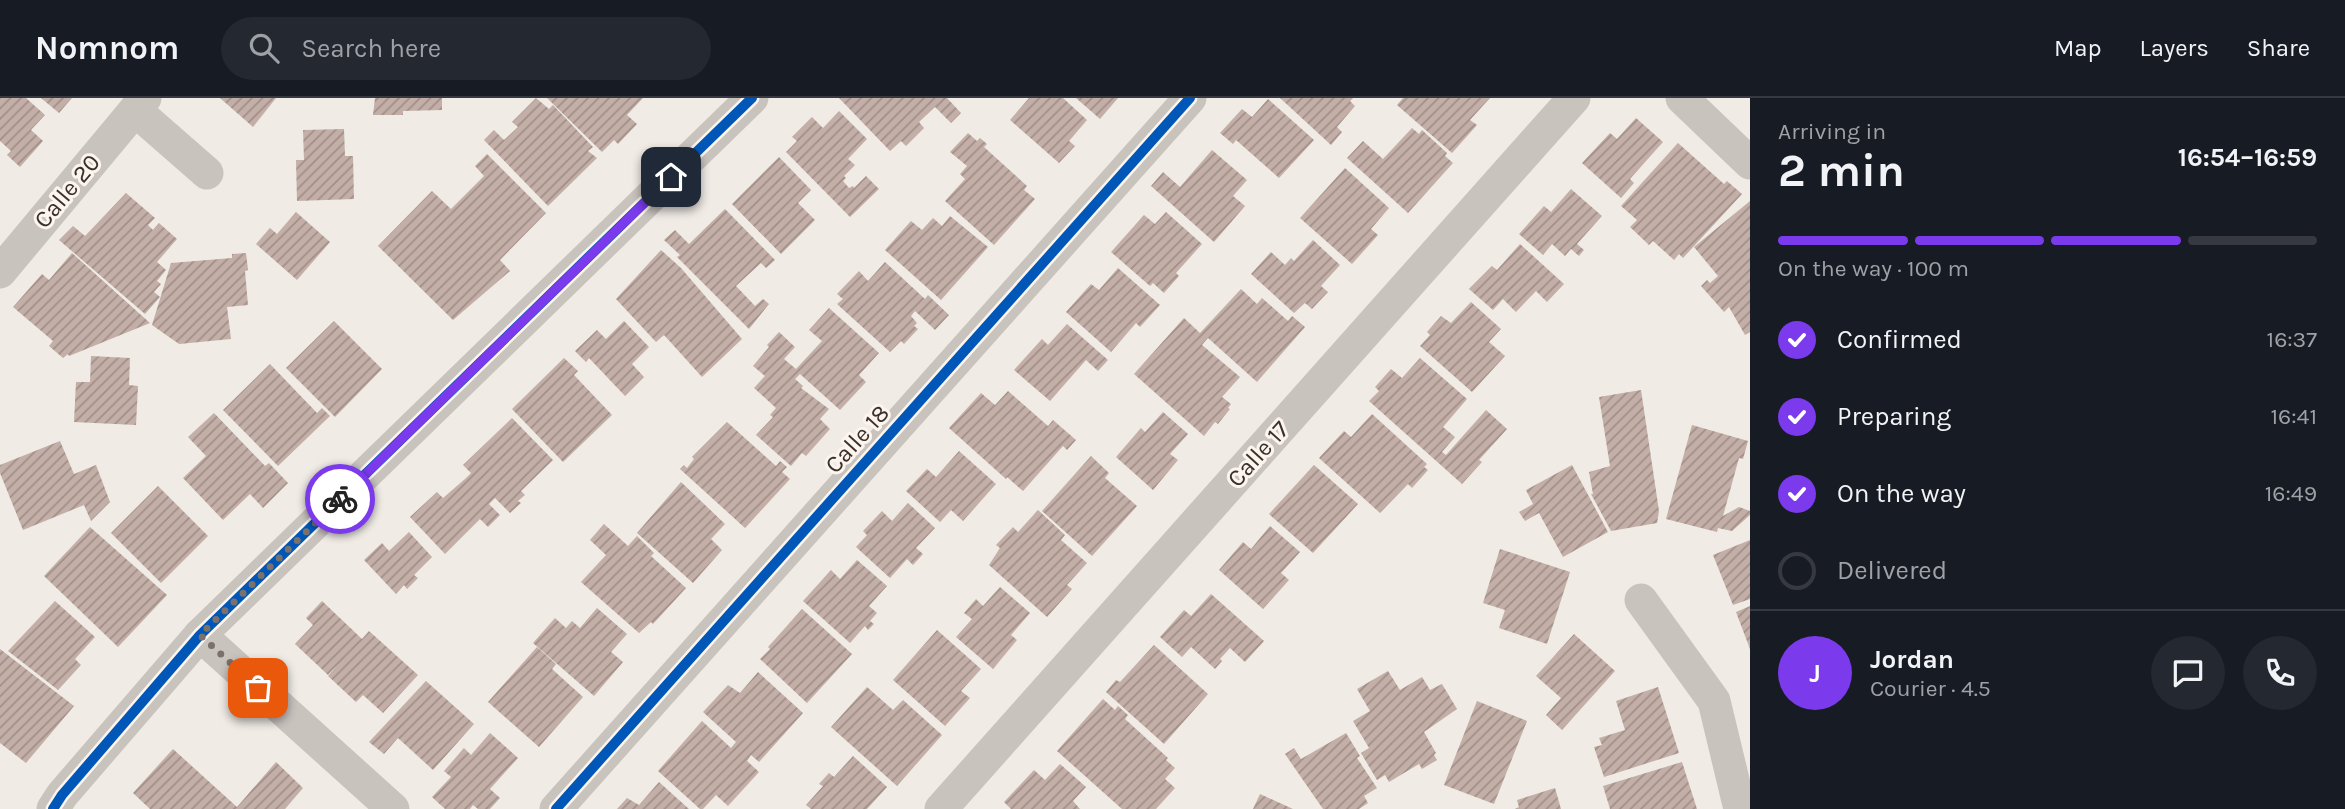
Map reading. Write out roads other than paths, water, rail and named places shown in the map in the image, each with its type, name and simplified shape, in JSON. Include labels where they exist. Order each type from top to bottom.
[{"type":"street","points":[[53,809],[62,795],[200,635],[751,98]]},
{"type":"street","name":"Calle 18","points":[[556,809],[1190,98]]},
{"type":"street","name":"Calle 17","points":[[941,809],[1574,98]]},
{"type":"street","points":[[1682,98],[1750,163]]},
{"type":"street","name":"Calle 20","points":[[0,272],[140,104],[207,173]]},
{"type":"street","points":[[1641,600],[1714,701],[1740,809]]},
{"type":"street","points":[[200,635],[393,809]]}]
